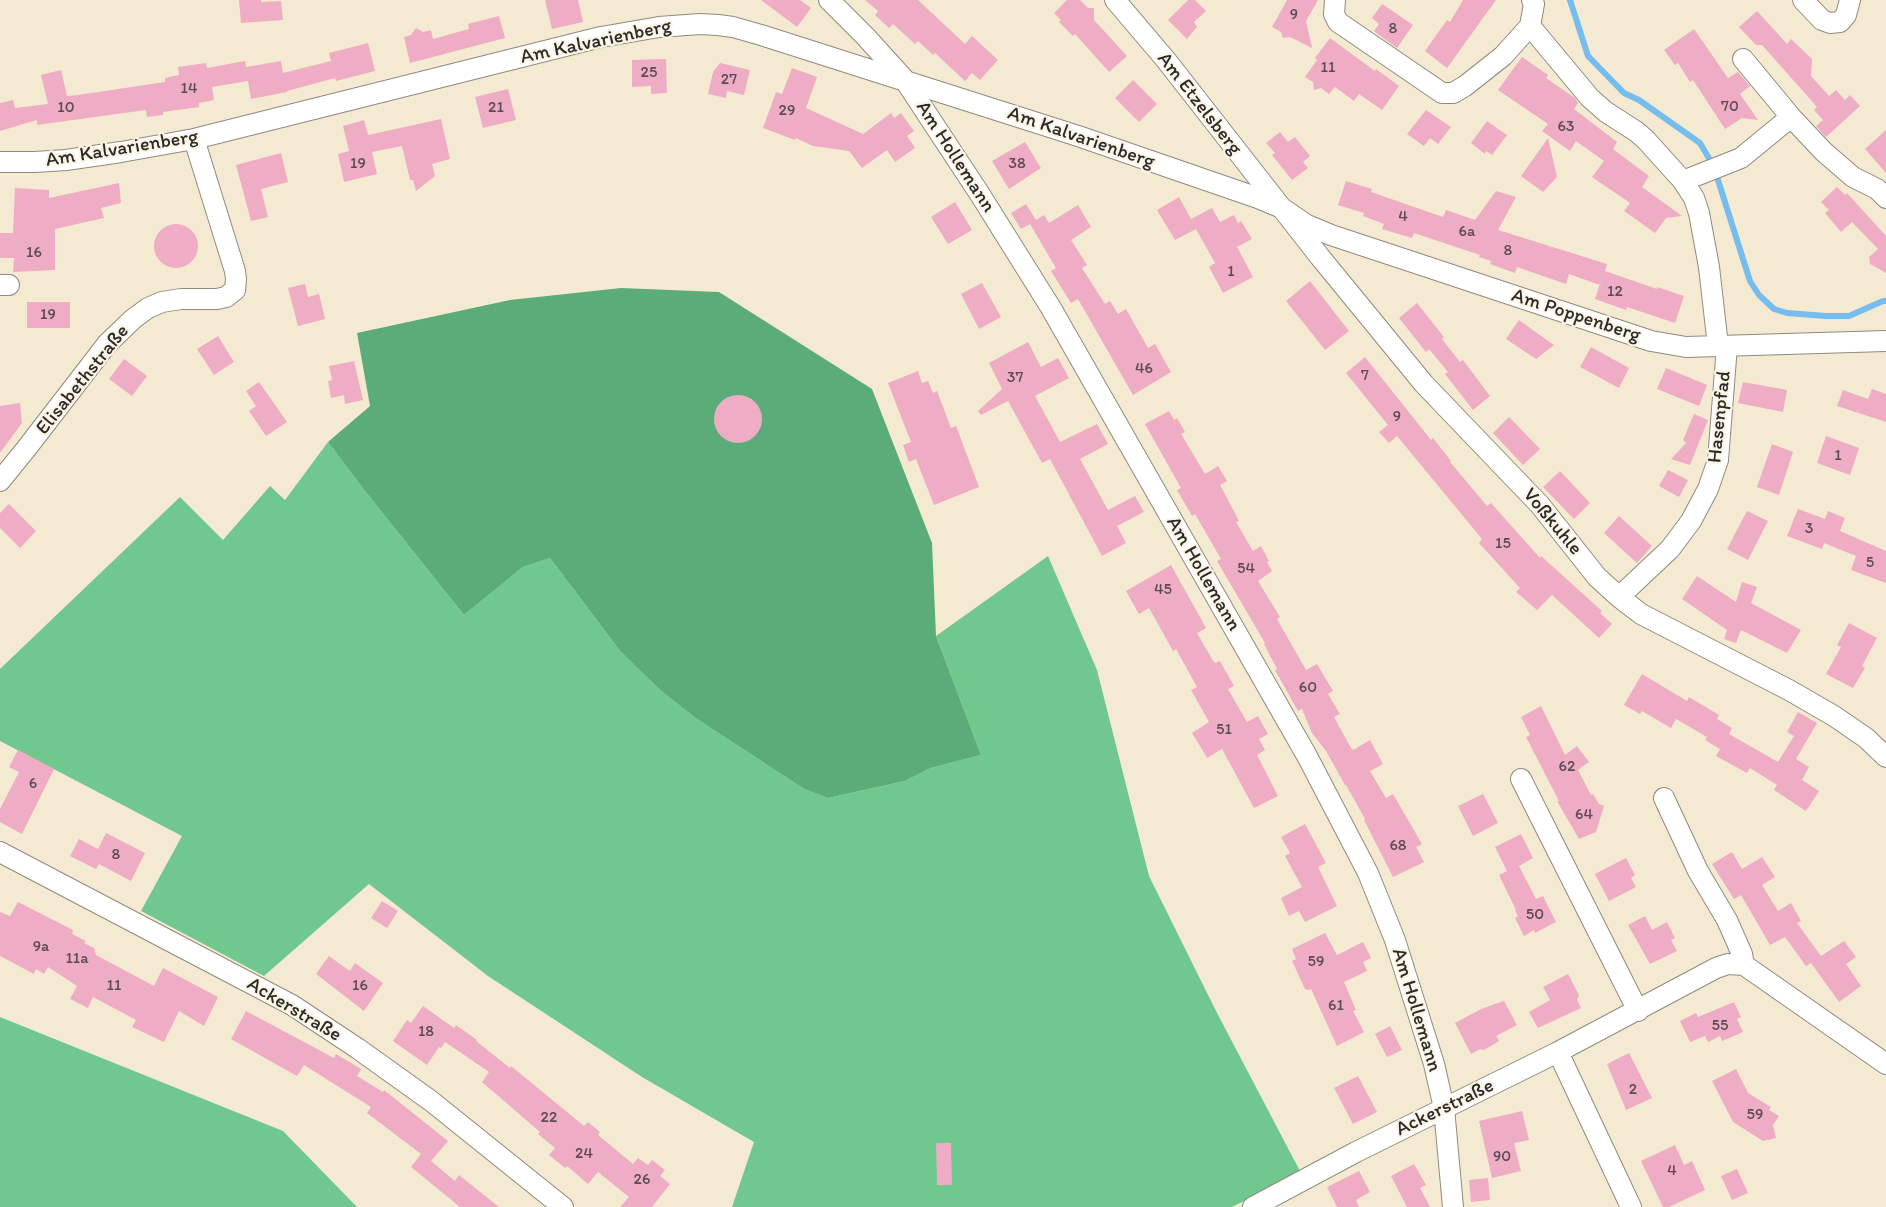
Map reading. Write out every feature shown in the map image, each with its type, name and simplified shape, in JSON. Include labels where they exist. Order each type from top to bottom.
[{"type":"street","name":"Am Hollemann","points":[[829,0],[867,37],[904,79],[981,196],[1050,308],[1338,814],[1368,873],[1395,940],[1434,1064],[1444,1108],[1454,1207]]},
{"type":"street","name":"Am Etzelsberg","points":[[1115,0],[1166,60],[1282,208]]},
{"type":"street","points":[[1335,0],[1334,14],[1338,22],[1442,93],[1454,93],[1466,86],[1503,56],[1530,26],[1539,1]]},
{"type":"street","points":[[1803,0],[1822,20],[1830,23],[1836,23],[1846,15],[1850,0]]},
{"type":"street","name":"Am Kalvarienberg","points":[[0,162],[66,160],[194,139],[591,40],[678,25],[718,25],[745,30],[904,79],[1089,140],[1282,208]]},
{"type":"street","name":"Hasenpfad","points":[[1530,26],[1590,98],[1646,140],[1683,181],[1694,198],[1699,213],[1722,346],[1718,460],[1708,489],[1691,521],[1670,549],[1619,597]]},
{"type":"street","points":[[1743,59],[1791,117],[1838,165],[1853,177],[1877,189],[1886,198]]},
{"type":"street","points":[[1683,181],[1741,159],[1791,117]]},
{"type":"street","name":"Elisabethstraße","points":[[0,481],[107,344],[133,319],[148,308],[162,302],[181,299],[217,299],[226,297],[235,290],[237,279],[194,139]]},
{"type":"street","name":"Am Poppenberg","points":[[1282,208],[1307,225],[1331,235],[1651,341],[1686,347],[1886,341]]},
{"type":"street","name":"Voßkuhle","points":[[1282,208],[1424,384],[1540,505],[1597,576],[1619,597],[1641,614],[1789,690],[1834,716],[1866,738],[1886,757]]},
{"type":"street","points":[[1521,779],[1638,1011]]},
{"type":"street","points":[[1664,798],[1698,871],[1727,920],[1742,954],[1744,965],[1886,1064]]},
{"type":"street","name":"Ackerstraße","points":[[0,852],[292,1005],[431,1101],[563,1207]]},
{"type":"street","name":"Ackerstraße","points":[[1253,1207],[1356,1152],[1638,1011],[1721,966],[1744,965]]},
{"type":"street","points":[[1558,1052],[1631,1207]]},
{"type":"green space","points":[[621,288],[719,292],[872,389],[932,543],[936,636],[981,755],[931,768],[905,781],[828,798],[804,789],[694,717],[660,690],[620,651],[550,558],[523,567],[464,615],[328,442],[370,406],[357,333],[510,300]]},
{"type":"green space","points":[[328,442],[464,615],[523,567],[550,558],[620,651],[660,690],[694,717],[804,789],[828,798],[905,781],[931,768],[981,755],[936,636],[1048,556],[1097,670],[1149,876],[1216,1011],[1301,1173],[1232,1207],[732,1207],[754,1142],[642,1077],[488,976],[369,884],[264,976],[141,911],[182,836],[0,741],[0,669],[180,497],[223,540],[270,486],[285,500]]},
{"type":"green space","points":[[0,1017],[283,1131],[357,1207],[0,1207]]},
{"type":"building","points":[[239,0],[281,1],[283,20],[241,23]]},
{"type":"building","points":[[545,0],[578,0],[583,22],[552,29]]},
{"type":"building","points":[[761,0],[800,0],[811,8],[797,27]]},
{"type":"building","points":[[865,0],[918,0],[965,44],[972,36],[998,60],[980,80],[972,73],[965,81],[935,53],[933,55],[918,41],[915,44],[893,24],[889,28],[875,15],[878,11]]},
{"type":"building","points":[[1067,0],[1080,0],[1088,8],[1094,8],[1094,20],[1127,56],[1109,72],[1075,34],[1073,36],[1059,22],[1061,20],[1054,13]]},
{"type":"building","points":[[1188,0],[1195,0],[1206,11],[1194,22],[1197,27],[1187,39],[1168,20]]},
{"type":"building","points":[[1287,0],[1318,0],[1306,21],[1312,48],[1290,37],[1283,38],[1281,32],[1272,27]]},
{"type":"building","points":[[1463,0],[1496,0],[1447,68],[1425,51],[1447,20],[1450,22]]},
{"type":"building","points":[[1382,4],[1413,25],[1397,48],[1374,31],[1379,24],[1372,18]]},
{"type":"building","points":[[1757,11],[1787,44],[1791,39],[1812,59],[1811,76],[1829,96],[1836,90],[1845,100],[1850,95],[1860,106],[1826,137],[1816,126],[1823,120],[1814,110],[1817,107],[1762,45],[1756,45],[1739,27]]},
{"type":"building","points":[[499,16],[505,38],[410,63],[404,37],[411,35],[416,28],[423,32],[431,30],[433,39],[469,29],[468,24]]},
{"type":"building","points":[[1694,29],[1728,78],[1738,72],[1750,86],[1740,94],[1758,120],[1742,118],[1725,129],[1693,80],[1690,82],[1678,63],[1675,65],[1664,50]]},
{"type":"building","points":[[1330,38],[1399,86],[1382,110],[1359,94],[1354,101],[1335,87],[1329,94],[1321,88],[1314,90],[1313,82],[1305,77],[1317,60],[1315,58]]},
{"type":"building","points":[[368,43],[375,71],[336,81],[335,78],[287,92],[251,99],[248,81],[212,87],[214,100],[199,103],[199,107],[163,112],[163,115],[147,117],[146,110],[37,125],[37,120],[0,131],[0,103],[13,100],[15,108],[48,104],[41,75],[61,70],[67,96],[165,82],[165,78],[179,75],[178,67],[206,63],[207,68],[245,61],[246,67],[281,61],[283,73],[331,61],[329,53]]},
{"type":"building","points":[[1522,57],[1548,75],[1546,78],[1575,98],[1578,103],[1574,109],[1617,142],[1613,149],[1649,176],[1642,187],[1682,216],[1666,218],[1655,233],[1624,211],[1630,203],[1592,177],[1604,161],[1576,141],[1570,151],[1542,131],[1548,124],[1498,90]]},
{"type":"building","points":[[666,59],[667,93],[651,94],[651,86],[632,87],[632,60]]},
{"type":"building","points":[[720,63],[750,70],[744,95],[727,91],[726,98],[708,94],[713,72]]},
{"type":"building","points":[[792,68],[817,77],[806,108],[863,134],[891,113],[894,118],[901,113],[914,131],[907,136],[915,148],[895,162],[887,150],[862,168],[849,151],[813,146],[763,128],[776,92],[782,94]]},
{"type":"building","points":[[1133,80],[1157,104],[1139,122],[1115,98]]},
{"type":"building","points":[[508,89],[516,120],[483,128],[475,97]]},
{"type":"building","points":[[1426,110],[1451,127],[1438,144],[1430,138],[1424,146],[1407,134]]},
{"type":"building","points":[[441,119],[450,159],[432,164],[435,176],[416,191],[413,180],[410,180],[402,146],[372,152],[377,174],[344,182],[338,154],[349,151],[343,126],[364,120],[368,135]]},
{"type":"building","points":[[1487,121],[1507,135],[1492,155],[1486,151],[1485,154],[1471,143]]},
{"type":"building","points":[[1886,130],[1886,173],[1865,149]]},
{"type":"building","points":[[1280,132],[1288,142],[1295,137],[1310,156],[1303,162],[1308,168],[1292,180],[1272,155],[1275,153],[1266,143]]},
{"type":"building","points":[[1548,138],[1557,177],[1543,192],[1521,176]]},
{"type":"building","points":[[1025,142],[1041,168],[1009,189],[992,161]]},
{"type":"building","points":[[281,153],[288,182],[261,189],[268,217],[251,221],[236,165]]},
{"type":"building","points":[[1346,181],[1443,217],[1446,210],[1475,220],[1496,191],[1516,197],[1498,230],[1607,264],[1605,271],[1684,296],[1675,323],[1595,299],[1599,285],[1569,274],[1566,284],[1517,267],[1515,273],[1490,264],[1491,261],[1479,257],[1480,255],[1414,233],[1412,238],[1382,229],[1384,224],[1363,216],[1364,213],[1338,205]]},
{"type":"building","points":[[119,183],[121,203],[101,208],[104,218],[55,229],[55,270],[13,272],[14,258],[0,258],[0,233],[13,233],[15,188],[49,190],[49,198]]},
{"type":"building","points":[[1837,187],[1845,195],[1847,193],[1886,236],[1886,273],[1870,264],[1869,257],[1878,249],[1852,222],[1841,232],[1825,213],[1829,210],[1821,202]]},
{"type":"building","points":[[1179,197],[1191,219],[1212,208],[1220,222],[1234,215],[1238,223],[1241,221],[1252,239],[1237,247],[1253,277],[1223,293],[1209,267],[1215,263],[1196,229],[1175,240],[1157,210]]},
{"type":"building","points":[[955,202],[972,230],[948,244],[931,217]]},
{"type":"building","points":[[1026,204],[1036,220],[1044,215],[1049,223],[1078,205],[1091,227],[1071,240],[1087,265],[1082,268],[1105,304],[1110,301],[1118,314],[1126,309],[1148,348],[1155,344],[1171,372],[1133,395],[1078,299],[1071,303],[1051,271],[1056,268],[1030,224],[1021,229],[1011,213]]},
{"type":"building","points":[[176,224],[192,230],[198,246],[192,262],[176,268],[160,262],[154,246],[160,230]]},
{"type":"building","points":[[1310,281],[1349,331],[1325,350],[1286,301]]},
{"type":"building","points":[[982,283],[1001,317],[979,329],[961,294]]},
{"type":"building","points":[[305,284],[308,297],[319,294],[325,319],[298,326],[288,288]]},
{"type":"building","points":[[27,302],[70,302],[70,328],[27,328]]},
{"type":"building","points":[[1417,303],[1460,362],[1463,360],[1490,396],[1473,410],[1445,374],[1448,372],[1429,349],[1426,352],[1399,318]]},
{"type":"building","points":[[1519,320],[1554,345],[1536,359],[1506,339]]},
{"type":"building","points":[[218,336],[234,362],[214,375],[197,349]]},
{"type":"building","points":[[1028,342],[1041,367],[1058,358],[1069,378],[1035,396],[1060,442],[1097,424],[1108,444],[1080,459],[1108,510],[1135,496],[1144,512],[1117,526],[1126,543],[1102,556],[1050,459],[1042,463],[1008,401],[981,415],[978,411],[1002,389],[989,363]]},
{"type":"building","points":[[1591,347],[1629,368],[1619,388],[1580,367]]},
{"type":"building","points":[[1365,357],[1487,506],[1491,503],[1540,558],[1541,556],[1602,611],[1600,613],[1612,624],[1599,638],[1552,595],[1537,610],[1516,592],[1520,588],[1479,543],[1482,539],[1397,436],[1389,443],[1379,432],[1388,425],[1346,373]]},
{"type":"building","points":[[124,359],[147,376],[132,396],[109,379]]},
{"type":"building","points":[[354,361],[363,400],[345,404],[344,395],[331,398],[328,381],[332,380],[329,366]]},
{"type":"building","points":[[1666,368],[1707,385],[1699,406],[1657,389]]},
{"type":"building","points":[[918,371],[922,383],[928,381],[933,393],[937,391],[951,428],[956,426],[979,487],[934,505],[916,459],[909,462],[903,445],[911,442],[888,383]]},
{"type":"building","points":[[259,382],[287,422],[266,436],[249,411],[256,406],[246,391]]},
{"type":"building","points":[[1743,382],[1787,390],[1783,412],[1738,403]]},
{"type":"building","points":[[1872,389],[1886,394],[1886,422],[1837,406],[1843,390],[1868,399]]},
{"type":"building","points":[[733,395],[743,395],[755,402],[762,414],[762,424],[755,436],[743,443],[733,443],[718,432],[714,424],[714,414],[725,399]]},
{"type":"building","points":[[20,403],[22,423],[0,453],[0,406]]},
{"type":"building","points":[[1169,411],[1174,420],[1177,418],[1185,432],[1181,434],[1205,474],[1218,466],[1227,481],[1220,485],[1239,521],[1236,522],[1253,551],[1261,546],[1269,561],[1267,562],[1272,571],[1258,581],[1280,617],[1277,619],[1306,670],[1317,664],[1333,691],[1328,694],[1340,714],[1334,717],[1351,748],[1353,750],[1370,740],[1383,764],[1370,771],[1386,798],[1393,794],[1422,844],[1416,847],[1424,862],[1393,877],[1346,785],[1326,751],[1312,733],[1302,709],[1298,711],[1275,670],[1277,669],[1265,643],[1217,561],[1221,559],[1195,514],[1192,516],[1177,490],[1181,488],[1145,424]]},
{"type":"building","points":[[1694,414],[1708,420],[1690,465],[1671,459],[1686,443],[1683,440]]},
{"type":"building","points":[[1509,417],[1540,449],[1523,465],[1493,433]]},
{"type":"building","points":[[1826,436],[1859,448],[1850,475],[1817,463]]},
{"type":"building","points":[[1772,444],[1793,452],[1779,495],[1757,487]]},
{"type":"building","points":[[1668,470],[1688,480],[1679,497],[1659,486]]},
{"type":"building","points":[[1560,471],[1590,503],[1574,519],[1543,487]]},
{"type":"building","points":[[9,504],[36,531],[20,548],[0,528],[0,513]]},
{"type":"building","points":[[1798,509],[1825,519],[1828,511],[1845,518],[1840,531],[1886,551],[1886,583],[1851,570],[1856,556],[1824,543],[1822,549],[1787,536]]},
{"type":"building","points":[[1747,511],[1768,521],[1748,560],[1727,549]]},
{"type":"building","points":[[1619,516],[1652,546],[1637,563],[1604,533]]},
{"type":"building","points":[[1171,565],[1206,628],[1197,633],[1215,663],[1220,661],[1234,686],[1228,689],[1247,722],[1258,716],[1268,734],[1259,739],[1265,750],[1257,755],[1278,796],[1254,808],[1222,749],[1207,758],[1192,733],[1209,722],[1191,690],[1197,687],[1176,649],[1173,651],[1149,608],[1139,614],[1126,591]]},
{"type":"building","points":[[1697,576],[1736,602],[1742,582],[1757,587],[1751,603],[1801,630],[1787,653],[1741,630],[1736,643],[1724,639],[1727,630],[1682,599]]},
{"type":"building","points":[[1849,623],[1877,638],[1862,666],[1865,668],[1853,688],[1826,674],[1841,647],[1837,645]]},
{"type":"building","points":[[1642,674],[1687,701],[1689,697],[1719,715],[1717,719],[1732,728],[1729,734],[1778,762],[1794,736],[1787,732],[1798,712],[1817,723],[1796,759],[1809,767],[1802,780],[1819,791],[1806,811],[1774,790],[1777,785],[1750,768],[1747,773],[1716,756],[1720,749],[1705,740],[1707,737],[1676,719],[1671,728],[1642,711],[1640,714],[1624,705]]},
{"type":"building","points":[[1541,706],[1565,755],[1577,746],[1589,762],[1578,770],[1591,795],[1593,794],[1599,804],[1604,806],[1596,832],[1579,839],[1557,801],[1559,801],[1526,737],[1530,735],[1521,717]]},
{"type":"building","points":[[18,750],[54,769],[22,834],[0,822],[0,809],[19,772],[9,767]]},
{"type":"building","points":[[1483,794],[1498,823],[1473,836],[1458,806]]},
{"type":"building","points":[[1305,824],[1326,863],[1318,867],[1337,906],[1305,922],[1299,911],[1289,916],[1281,898],[1302,887],[1285,856],[1290,853],[1281,837]]},
{"type":"building","points":[[106,833],[145,853],[131,881],[99,864],[96,869],[70,856],[79,839],[98,849]]},
{"type":"building","points":[[1521,834],[1533,858],[1519,866],[1536,899],[1543,896],[1556,922],[1524,936],[1515,918],[1518,916],[1516,910],[1499,875],[1507,871],[1495,847]]},
{"type":"building","points":[[1732,852],[1742,869],[1762,857],[1775,877],[1762,885],[1778,911],[1791,903],[1801,921],[1797,923],[1821,956],[1844,941],[1856,957],[1846,964],[1861,986],[1839,1002],[1811,963],[1806,966],[1785,937],[1770,945],[1741,895],[1734,899],[1712,864]]},
{"type":"building","points":[[1626,858],[1635,875],[1631,878],[1636,887],[1609,901],[1595,874]]},
{"type":"building","points":[[382,901],[398,911],[387,928],[371,918]]},
{"type":"building","points":[[18,902],[73,930],[72,934],[94,948],[96,955],[154,986],[163,968],[218,997],[204,1026],[179,1011],[164,1042],[132,1027],[136,1020],[93,997],[88,1008],[70,999],[77,986],[48,967],[44,974],[36,969],[34,974],[0,956],[0,912],[10,916]]},
{"type":"building","points":[[1645,916],[1652,930],[1667,922],[1675,938],[1671,940],[1677,951],[1650,964],[1628,925]]},
{"type":"building","points":[[1325,933],[1337,955],[1363,942],[1371,958],[1363,962],[1367,971],[1344,982],[1356,1010],[1353,1011],[1364,1032],[1337,1046],[1311,989],[1305,989],[1292,961],[1296,959],[1292,949]]},
{"type":"building","points":[[329,956],[350,971],[355,963],[383,983],[364,1011],[316,974]]},
{"type":"building","points":[[1568,974],[1579,995],[1577,1000],[1581,1008],[1538,1028],[1529,1012],[1550,1000],[1543,987]]},
{"type":"building","points":[[1504,1001],[1517,1025],[1496,1036],[1499,1041],[1484,1050],[1480,1049],[1471,1054],[1455,1023],[1481,1009]]},
{"type":"building","points":[[1734,1002],[1741,1017],[1737,1019],[1743,1032],[1722,1041],[1720,1036],[1708,1042],[1705,1036],[1690,1042],[1680,1021],[1696,1013],[1698,1017]]},
{"type":"building","points":[[423,1006],[454,1028],[456,1025],[477,1040],[584,1126],[588,1122],[600,1132],[598,1135],[633,1164],[638,1158],[648,1165],[652,1160],[665,1170],[660,1176],[670,1184],[652,1207],[620,1207],[629,1197],[598,1172],[588,1184],[567,1166],[565,1168],[549,1155],[555,1148],[538,1134],[540,1132],[482,1082],[489,1072],[445,1042],[427,1065],[393,1041],[407,1020],[411,1023]]},
{"type":"building","points":[[246,1011],[334,1058],[336,1054],[361,1069],[357,1076],[383,1092],[384,1090],[448,1141],[431,1161],[455,1181],[459,1175],[499,1207],[460,1207],[411,1167],[421,1154],[367,1113],[371,1107],[304,1065],[297,1076],[231,1039]]},
{"type":"building","points":[[1390,1026],[1402,1050],[1387,1057],[1375,1034]]},
{"type":"building","points":[[1629,1053],[1652,1098],[1626,1110],[1607,1064]]},
{"type":"building","points":[[1736,1069],[1748,1093],[1771,1107],[1769,1110],[1779,1116],[1773,1125],[1776,1138],[1763,1141],[1733,1122],[1712,1081]]},
{"type":"building","points":[[1358,1076],[1377,1112],[1353,1124],[1334,1088]]},
{"type":"building","points":[[1522,1111],[1529,1140],[1514,1143],[1521,1171],[1492,1178],[1479,1121]]},
{"type":"building","points":[[936,1143],[951,1143],[952,1185],[937,1185]]},
{"type":"building","points":[[1675,1145],[1684,1165],[1692,1161],[1705,1190],[1669,1207],[1663,1207],[1641,1161]]},
{"type":"building","points":[[1414,1164],[1426,1185],[1420,1188],[1430,1207],[1407,1207],[1391,1176]]},
{"type":"building","points":[[1737,1169],[1748,1193],[1732,1200],[1721,1176]]},
{"type":"building","points":[[1359,1171],[1370,1192],[1356,1200],[1359,1207],[1337,1207],[1327,1187]]},
{"type":"building","points":[[1488,1178],[1490,1200],[1471,1202],[1469,1180]]},
{"type":"waterway","points":[[1570,0],[1588,56],[1624,93],[1639,100],[1700,143],[1710,160]]},
{"type":"waterway","points":[[1717,177],[1750,281],[1759,295],[1774,309],[1787,313],[1849,316],[1886,301]]}]
